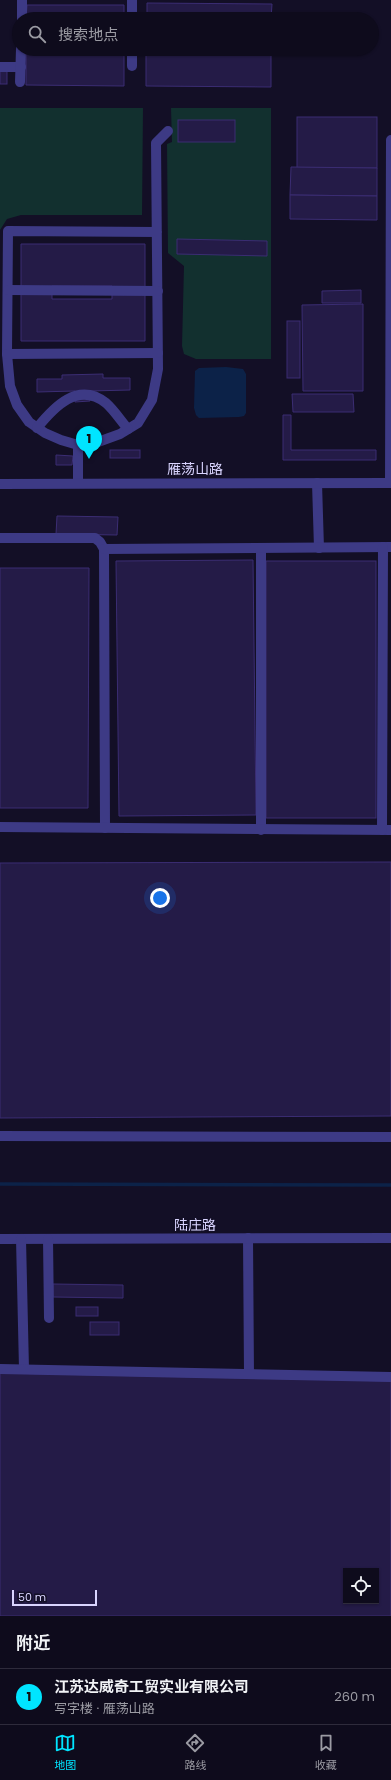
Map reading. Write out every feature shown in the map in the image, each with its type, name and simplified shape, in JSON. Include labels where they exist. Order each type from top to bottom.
[{"type":"street","points":[[22,0],[22,12]]},
{"type":"street","points":[[132,0],[132,12]]},
{"type":"street","points":[[20,82],[21,56]]},
{"type":"street","points":[[132,56],[132,66]]},
{"type":"street","points":[[0,67],[21,67]]},
{"type":"street","points":[[157,232],[8,231],[7,354],[10,386],[17,404],[29,422],[37,428],[61,440],[78,445],[98,442],[120,434],[138,423],[152,400],[158,369],[158,291],[156,143],[168,131]]},
{"type":"street","points":[[390,483],[391,140]]},
{"type":"street","points":[[8,290],[158,291]]},
{"type":"street","points":[[7,354],[158,353]]},
{"type":"street","points":[[37,428],[49,414],[70,397],[93,396],[106,403],[128,429]]},
{"type":"street","points":[[78,445],[78,483]]},
{"type":"street","points":[[317,483],[319,548]]},
{"type":"street","name":"雁荡山路","points":[[0,484],[390,483]]},
{"type":"street","points":[[0,538],[95,538],[100,542],[104,549],[105,828]]},
{"type":"street","points":[[0,827],[387,830],[387,547],[104,549]]},
{"type":"street","points":[[260,548],[261,830]]},
{"type":"street","points":[[0,1136],[391,1136]]},
{"type":"street","points":[[248,1238],[249,1374]]},
{"type":"street","name":"陆庄路","points":[[0,1239],[391,1238]]},
{"type":"street","points":[[21,1239],[24,1369]]},
{"type":"street","points":[[48,1239],[49,1318]]},
{"type":"street","points":[[0,1369],[391,1377]]},
{"type":"green space","points":[[0,108],[143,108],[142,215],[21,215],[7,219],[0,230]]},
{"type":"green space","points":[[171,108],[271,108],[271,359],[196,359],[184,354],[182,346],[184,266],[168,253],[167,144],[172,142]]},
{"type":"water","points":[[226,367],[243,369],[246,374],[246,413],[244,416],[239,417],[199,418],[196,415],[194,408],[195,371],[199,368]]},
{"type":"building","points":[[147,3],[272,4],[271,12],[147,12]]},
{"type":"building","points":[[27,5],[124,5],[124,12],[26,12]]},
{"type":"building","points":[[26,56],[124,56],[124,86],[26,85]]},
{"type":"building","points":[[146,56],[271,56],[271,87],[146,86]]},
{"type":"building","points":[[0,71],[7,71],[7,84],[0,84]]},
{"type":"building","points":[[297,117],[377,117],[377,168],[297,168]]},
{"type":"building","points":[[178,120],[235,120],[235,142],[178,142]]},
{"type":"building","points":[[291,167],[377,168],[377,196],[290,195]]},
{"type":"building","points":[[290,195],[377,196],[377,220],[290,219]]},
{"type":"building","points":[[177,239],[267,241],[267,256],[177,254]]},
{"type":"building","points":[[21,244],[145,244],[145,341],[21,341]],"holes":[[[52,286],[112,286],[112,299],[52,299]]]},
{"type":"building","points":[[361,290],[361,303],[322,303],[322,291]]},
{"type":"building","points":[[363,304],[363,391],[303,391],[302,305]]},
{"type":"building","points":[[287,321],[300,321],[300,378],[287,378]]},
{"type":"building","points":[[103,374],[103,378],[130,378],[130,390],[90,391],[90,401],[75,402],[75,391],[37,392],[37,379],[62,379],[62,375]]},
{"type":"building","points":[[292,394],[353,394],[354,412],[293,412]]},
{"type":"building","points":[[283,415],[291,415],[291,450],[376,450],[376,460],[283,460]]},
{"type":"building","points":[[110,450],[140,450],[140,458],[110,458]]},
{"type":"building","points":[[56,455],[73,456],[72,465],[56,465]]},
{"type":"building","points":[[57,516],[118,517],[117,535],[56,534]]},
{"type":"building","points":[[253,560],[256,815],[119,816],[116,561]]},
{"type":"building","points":[[266,561],[376,561],[376,818],[266,818]]},
{"type":"building","points":[[0,568],[89,568],[88,808],[0,808]]},
{"type":"building","points":[[391,862],[391,1116],[0,1118],[0,863]]},
{"type":"building","points":[[53,1284],[123,1285],[123,1298],[53,1297]]},
{"type":"building","points":[[76,1307],[98,1307],[98,1316],[76,1316]]},
{"type":"building","points":[[90,1322],[119,1322],[119,1335],[90,1335]]},
{"type":"building","points":[[0,1373],[391,1381],[391,1616],[0,1616]]},
{"type":"waterway","points":[[0,1184],[391,1185]]},
{"type":"place","name":"江苏达威奇工贸实业有限公司","points":[[89,459]]}]
